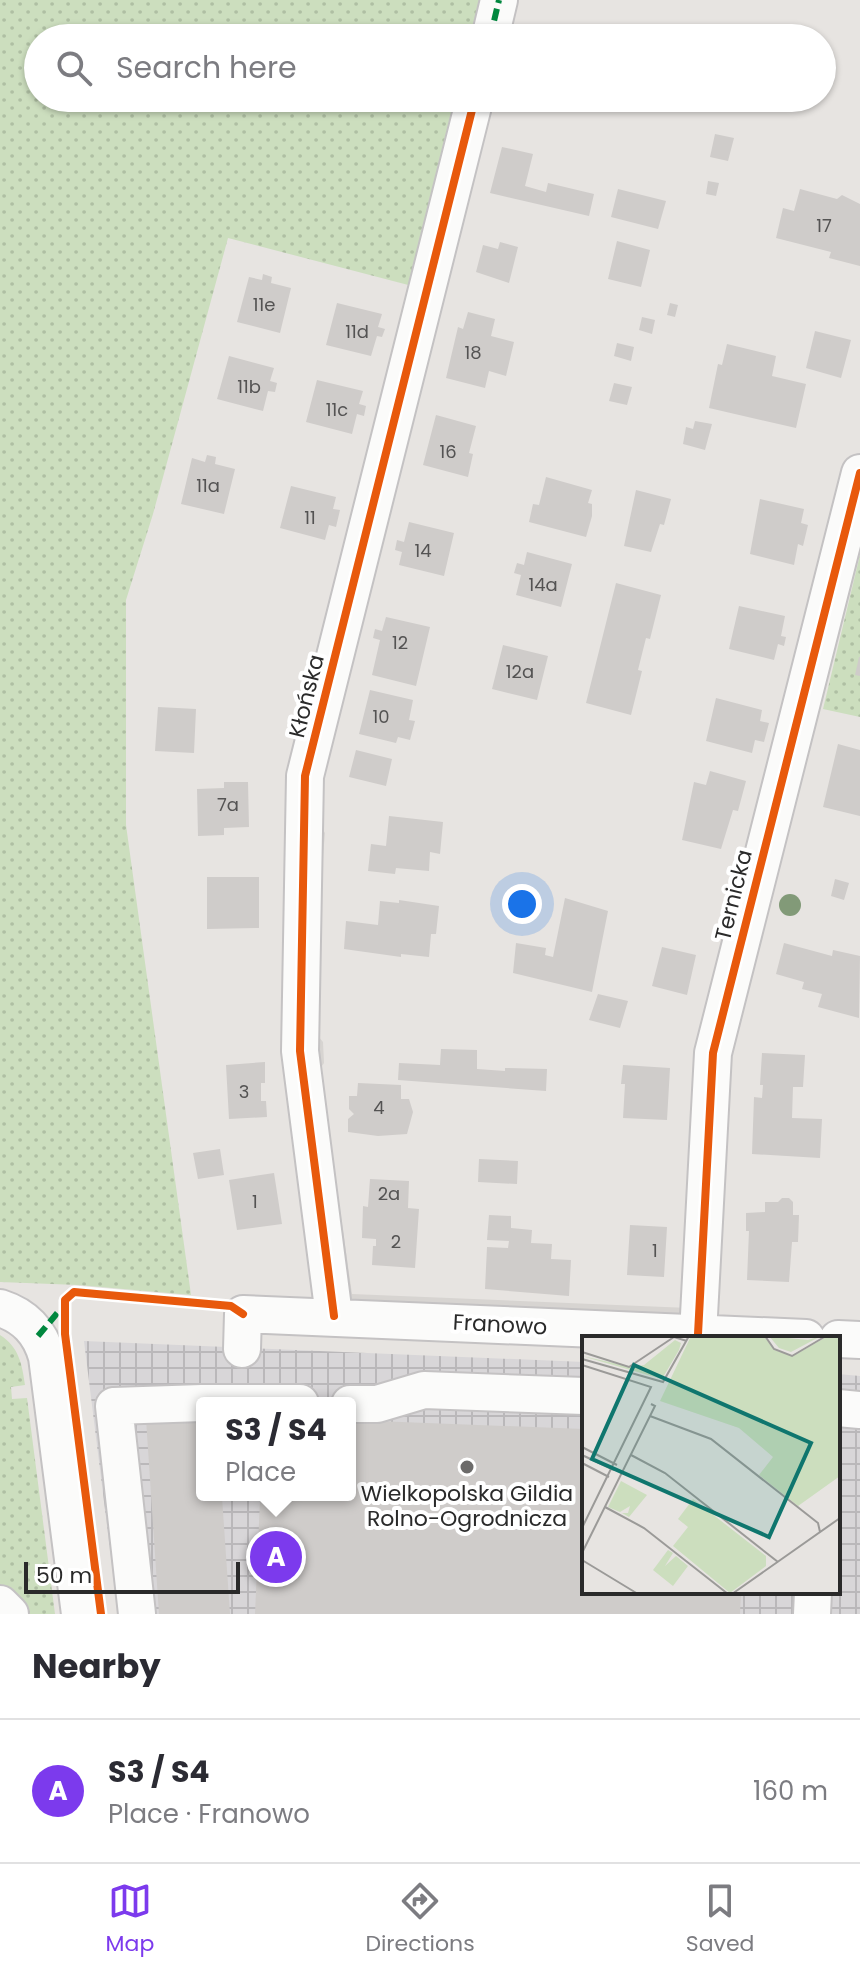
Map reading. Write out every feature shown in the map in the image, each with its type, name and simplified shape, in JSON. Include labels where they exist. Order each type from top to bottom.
[{"type":"street","points":[[493,24],[499,0]]},
{"type":"street","name":"Kłońska","points":[[334,1316],[300,1051],[305,776],[471,112]]},
{"type":"street","name":"Ternicka","points":[[698,1334],[713,1053],[860,473]]},
{"type":"street","points":[[0,1308],[23,1319],[38,1336],[49,1364],[80,1614]]},
{"type":"street","name":"Franowo","points":[[242,1331],[334,1316],[752,1336]]},
{"type":"street","points":[[840,1339],[860,1340]]},
{"type":"street","points":[[356,1404],[377,1404],[424,1390],[582,1396]]},
{"type":"street","points":[[137,1614],[114,1406],[196,1403]]},
{"type":"street","points":[[840,1408],[860,1410]]},
{"type":"street","points":[[812,1614],[813,1594]]},
{"type":"street","points":[[0,1604],[10,1614]]},
{"type":"shaded area","points":[[438,294],[445,295],[384,538],[373,569],[376,570],[324,774],[322,828],[325,833],[317,919],[317,783]]},
{"type":"shaded area","points":[[318,1036],[323,1042],[324,1063],[320,1069],[352,1294],[689,1308],[685,1316],[349,1303],[318,1110]]},
{"type":"shaded area","name":"Wielkopolska Gildia Rolno-Ogrodnicza","points":[[84,1341],[582,1362],[582,1594],[840,1594],[840,1374],[860,1376],[860,1614],[118,1614]]},
{"type":"green space","points":[[0,0],[489,0],[483,24],[24,24],[24,112],[460,112],[416,287],[228,238],[153,514],[126,600],[126,825],[191,1295],[0,1282]]},
{"type":"green space","points":[[860,555],[860,717],[823,709]]},
{"type":"green space","points":[[0,1335],[18,1357],[25,1385],[11,1387],[12,1399],[27,1398],[55,1614],[23,1614],[0,1587]]},
{"type":"building","points":[[715,134],[734,138],[728,161],[710,157]]},
{"type":"building","points":[[502,147],[533,154],[525,186],[546,192],[548,183],[594,194],[589,216],[490,193]]},
{"type":"building","points":[[708,181],[719,183],[716,196],[706,194]]},
{"type":"building","points":[[618,189],[666,201],[658,229],[611,217]]},
{"type":"building","points":[[800,189],[837,199],[842,195],[860,204],[860,266],[829,258],[831,252],[776,238],[783,208],[794,211]]},
{"type":"building","points":[[617,241],[650,250],[641,287],[608,279]]},
{"type":"building","points":[[500,242],[518,247],[509,283],[476,272],[483,245],[498,249]]},
{"type":"building","points":[[263,274],[272,277],[271,283],[291,288],[280,333],[237,322],[249,277],[262,280]]},
{"type":"building","points":[[337,303],[382,314],[378,327],[385,329],[382,337],[377,336],[371,356],[326,345]]},
{"type":"building","points":[[670,303],[678,305],[675,317],[667,315]]},
{"type":"building","points":[[468,312],[495,319],[491,336],[514,342],[506,376],[489,371],[485,388],[446,378],[458,327],[463,329]]},
{"type":"building","points":[[642,317],[655,320],[652,334],[639,330]]},
{"type":"building","points":[[815,331],[851,340],[841,378],[806,368]]},
{"type":"building","points":[[617,343],[634,347],[631,361],[614,356]]},
{"type":"building","points":[[727,344],[776,356],[772,376],[806,384],[796,428],[709,408],[718,364],[722,365]]},
{"type":"building","points":[[229,356],[274,368],[270,381],[277,383],[275,392],[268,391],[263,411],[217,399]]},
{"type":"building","points":[[317,380],[363,391],[359,404],[366,406],[364,416],[357,414],[352,434],[306,422]]},
{"type":"building","points":[[614,383],[632,387],[627,405],[609,401]]},
{"type":"building","points":[[436,415],[476,426],[469,453],[473,454],[468,477],[423,465]]},
{"type":"building","points":[[695,421],[712,424],[705,450],[683,444],[686,427],[693,429]]},
{"type":"building","points":[[207,455],[216,457],[215,464],[235,469],[224,514],[181,504],[192,458],[205,462]]},
{"type":"building","points":[[546,477],[592,490],[588,503],[592,504],[592,516],[586,537],[529,522],[533,504],[539,505]]},
{"type":"building","points":[[291,486],[336,497],[333,509],[340,510],[336,527],[329,525],[325,540],[280,528]]},
{"type":"building","points":[[636,490],[671,499],[664,525],[660,524],[651,552],[624,546]]},
{"type":"building","points":[[760,499],[804,509],[801,523],[808,525],[803,546],[798,544],[794,565],[750,554]]},
{"type":"building","points":[[409,522],[454,533],[444,576],[399,565],[402,552],[395,550],[397,540],[404,542]]},
{"type":"building","points":[[527,552],[572,564],[561,607],[516,595],[521,575],[514,573],[517,563],[524,565]]},
{"type":"building","points":[[616,583],[661,595],[638,670],[642,671],[631,715],[586,703]]},
{"type":"building","points":[[739,606],[785,616],[781,636],[786,637],[784,646],[778,644],[774,660],[729,649]]},
{"type":"building","points":[[386,617],[430,627],[416,686],[372,675],[380,640],[373,638],[375,629],[382,631]]},
{"type":"building","points":[[503,645],[548,656],[537,700],[492,689]]},
{"type":"building","points":[[860,657],[860,676],[855,675]]},
{"type":"building","points":[[370,690],[413,700],[409,720],[415,721],[410,740],[398,737],[396,743],[359,734]]},
{"type":"building","points":[[716,698],[762,710],[760,721],[769,723],[764,742],[755,740],[752,753],[706,741]]},
{"type":"building","points":[[158,707],[196,709],[194,753],[155,751]]},
{"type":"building","points":[[838,744],[860,750],[860,816],[823,807]]},
{"type":"building","points":[[356,750],[392,759],[386,786],[349,777]]},
{"type":"building","points":[[710,771],[746,781],[738,811],[733,810],[721,849],[682,840],[694,782],[706,785]]},
{"type":"building","points":[[224,782],[248,782],[249,827],[224,828],[224,835],[198,836],[197,789],[224,788]]},
{"type":"building","points":[[389,816],[443,822],[440,854],[430,852],[429,871],[396,868],[395,874],[368,871],[371,844],[386,846]]},
{"type":"building","points":[[207,877],[259,877],[259,928],[207,929]]},
{"type":"building","points":[[835,879],[849,883],[844,900],[831,896]]},
{"type":"building","points":[[565,898],[608,911],[592,992],[513,973],[516,943],[546,948],[545,955],[553,957]]},
{"type":"building","points":[[399,900],[439,906],[436,934],[431,934],[429,957],[401,954],[401,957],[344,949],[346,921],[378,925],[380,901],[399,903]]},
{"type":"building","points":[[784,943],[832,956],[833,950],[860,956],[859,1018],[818,1007],[822,994],[802,989],[804,982],[776,974]]},
{"type":"building","points":[[662,947],[696,955],[687,995],[652,986]]},
{"type":"building","points":[[598,994],[628,1001],[620,1028],[589,1020]]},
{"type":"building","points":[[441,1049],[477,1050],[477,1069],[547,1069],[546,1091],[398,1080],[399,1063],[440,1065]]},
{"type":"building","points":[[762,1053],[805,1055],[803,1087],[793,1087],[792,1118],[822,1119],[820,1158],[752,1154],[754,1097],[762,1098]]},
{"type":"building","points":[[265,1062],[261,1101],[266,1101],[267,1117],[229,1119],[226,1065]]},
{"type":"building","points":[[623,1065],[670,1068],[667,1120],[623,1118]]},
{"type":"building","points":[[358,1083],[401,1085],[401,1099],[409,1099],[413,1112],[407,1134],[378,1136],[348,1132],[348,1119],[354,1114],[349,1109],[349,1096],[357,1096]]},
{"type":"building","points":[[220,1149],[224,1175],[198,1179],[193,1153]]},
{"type":"building","points":[[479,1159],[518,1161],[517,1184],[478,1182]]},
{"type":"building","points":[[274,1173],[282,1224],[237,1230],[229,1180]]},
{"type":"building","points":[[370,1179],[409,1181],[408,1208],[419,1209],[415,1268],[372,1265],[376,1239],[362,1238],[363,1206],[368,1207]]},
{"type":"building","points":[[782,1198],[793,1202],[793,1215],[799,1215],[798,1242],[792,1242],[789,1282],[747,1280],[749,1231],[746,1231],[746,1213],[765,1212],[765,1202],[778,1202]]},
{"type":"building","points":[[489,1215],[511,1216],[511,1228],[532,1230],[531,1243],[552,1244],[551,1259],[571,1260],[569,1296],[485,1289],[487,1247],[508,1248],[509,1241],[487,1240]]},
{"type":"building","points":[[630,1225],[667,1227],[664,1277],[627,1275]]},
{"type":"building","points":[[196,1415],[196,1501],[222,1501],[230,1614],[159,1614],[146,1419]]},
{"type":"building","points":[[356,1420],[582,1429],[582,1594],[741,1594],[740,1614],[255,1614],[260,1501],[356,1501]]},
{"type":"marked path","points":[[493,24],[499,0]]},
{"type":"marked path","points":[[38,1336],[64,1305]]},
{"type":"cycle path","points":[[334,1316],[300,1051],[305,776],[471,112]]},
{"type":"cycle path","points":[[698,1334],[713,1053],[860,473]]},
{"type":"cycle path","points":[[101,1614],[65,1334],[65,1300],[74,1292],[231,1306],[243,1314]]},
{"type":"place","name":"Wielkopolska Gildia Rolno-Ogrodnicza","points":[[467,1467]]},
{"type":"place","name":"S3 / S4","points":[[276,1557]]}]
